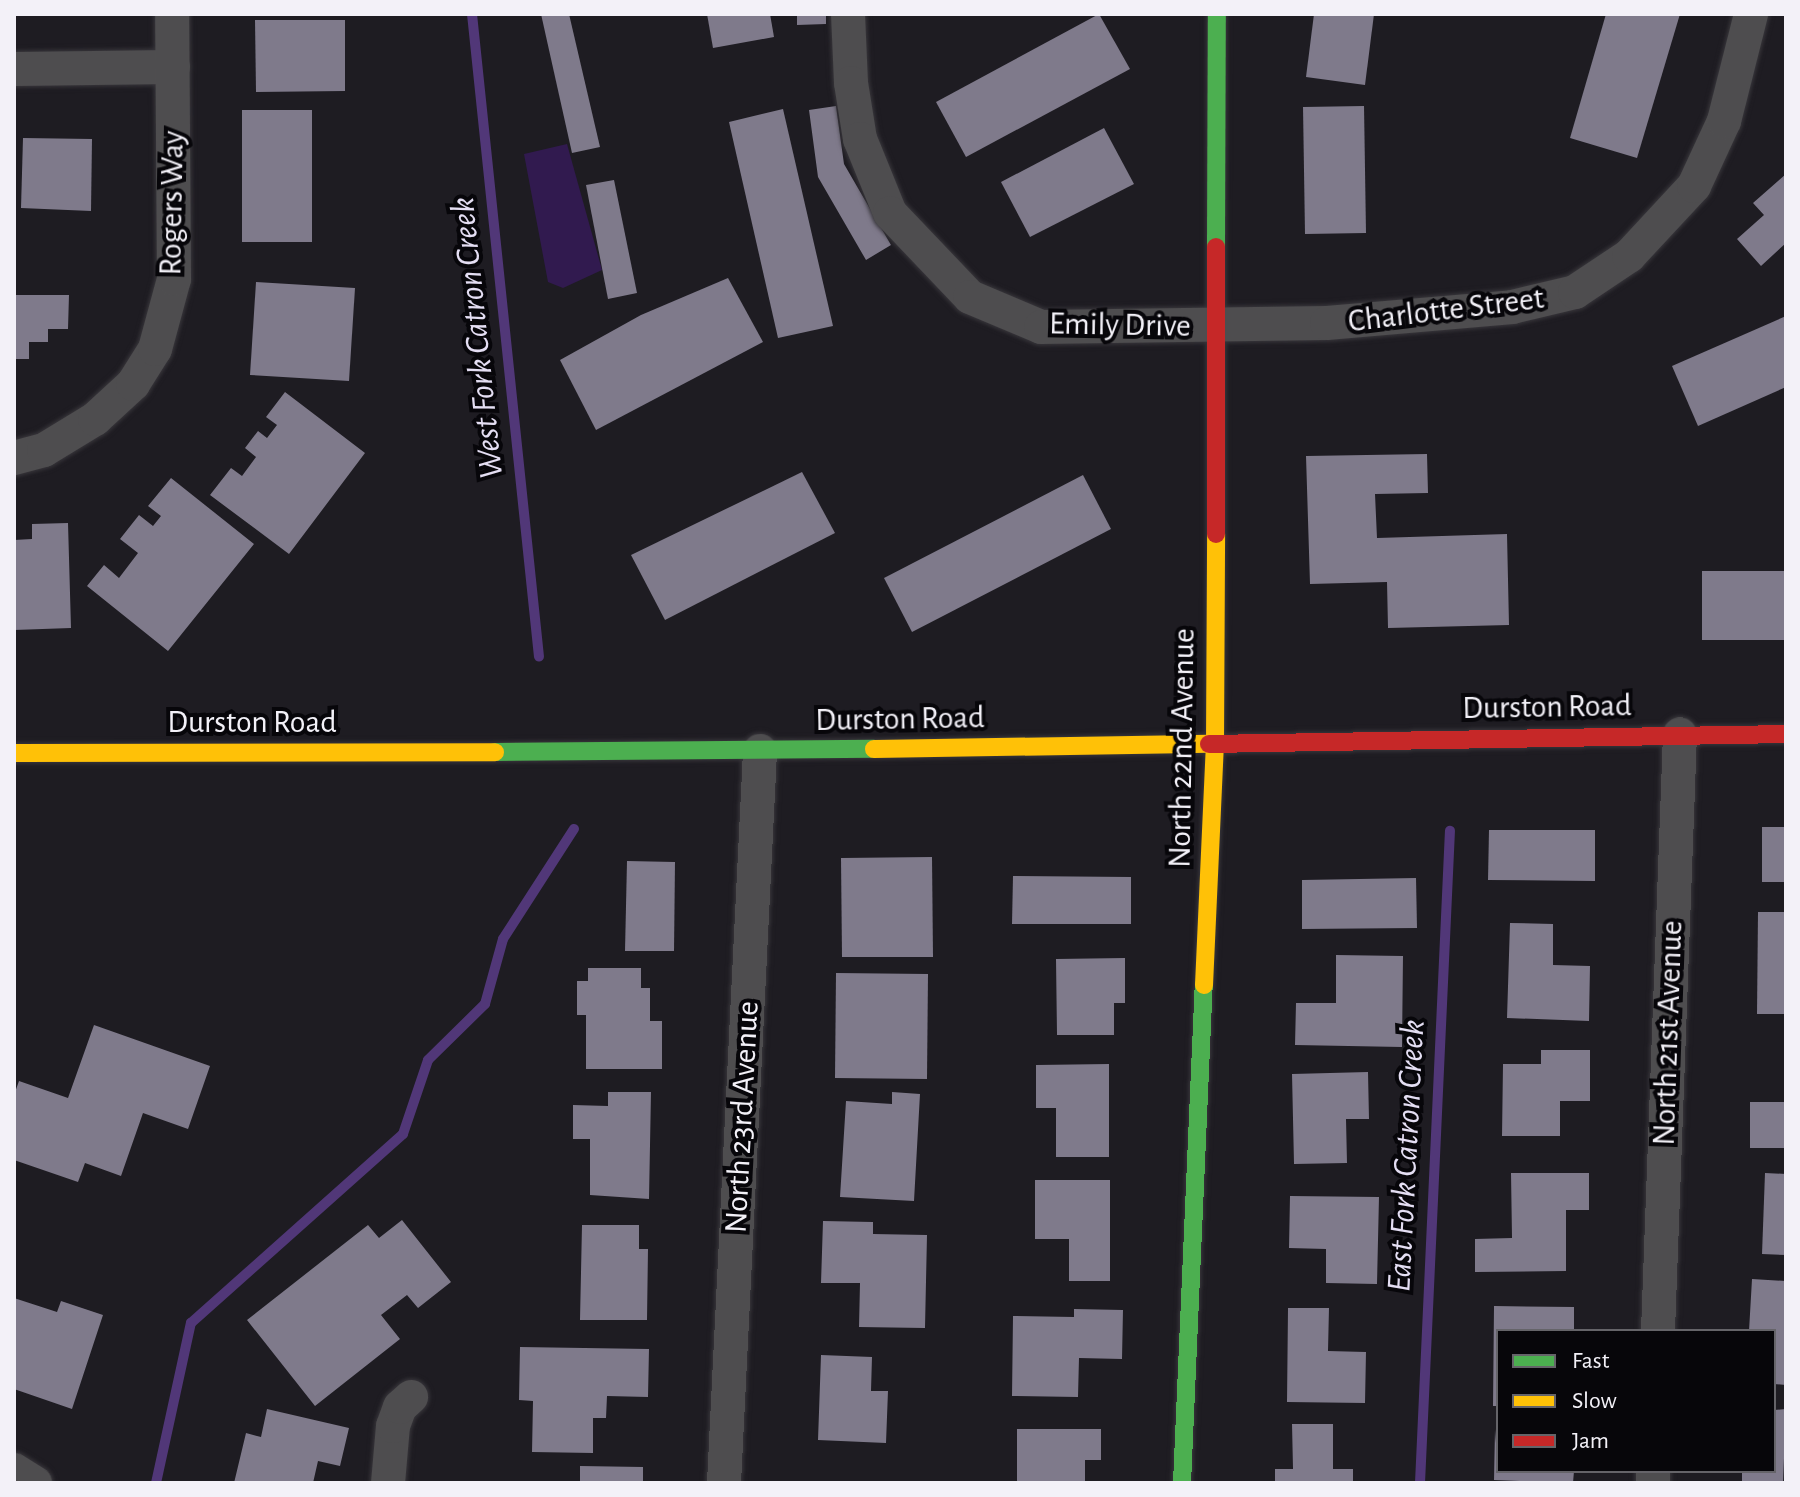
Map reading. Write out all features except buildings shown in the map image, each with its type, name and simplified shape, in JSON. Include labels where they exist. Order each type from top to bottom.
[{"type":"main road","name":"North 22nd Avenue","points":[[1182,1483],[1215,744],[1213,326],[1217,14]]},
{"type":"main road","name":"Durston Road","points":[[14,753],[760,751],[1786,734]]},
{"type":"street","name":"Rogers Way","points":[[14,458],[44,450],[95,419],[133,384],[155,349],[174,279],[172,14]]},
{"type":"street","name":"Emily Drive","points":[[848,14],[851,83],[860,139],[890,213],[970,297],[1041,327],[1213,326]]},
{"type":"street","name":"Charlotte Street","points":[[1213,326],[1327,323],[1512,307],[1575,292],[1629,256],[1694,186],[1724,121],[1742,32],[1751,14]]},
{"type":"street","points":[[14,69],[173,67]]},
{"type":"street","name":"North 21st Avenue","points":[[1658,1329],[1680,734]]},
{"type":"street","name":"North 23rd Avenue","points":[[724,1483],[760,751]]},
{"type":"street","points":[[388,1483],[393,1426],[400,1407],[411,1397]]},
{"type":"street","points":[[14,1470],[35,1483]]},
{"type":"shaded area","points":[[567,144],[602,270],[563,288],[548,282],[524,154]]},
{"type":"waterway","name":"West Fork Catron Creek","points":[[472,14],[539,657]]},
{"type":"waterway","name":"West Fork Catron Creek","points":[[156,1483],[191,1323],[403,1134],[428,1060],[485,1004],[503,939],[574,829]]},
{"type":"waterway","name":"East Fork Catron Creek","points":[[1420,1483],[1450,831]]},
{"type":"traffic: fast","points":[[1216,247],[1217,14]]},
{"type":"traffic: fast","points":[[495,752],[874,749]]},
{"type":"traffic: fast","points":[[1182,1483],[1204,985]]},
{"type":"traffic: slow","points":[[1204,985],[1215,744],[1216,534]]},
{"type":"traffic: slow","points":[[874,749],[1209,744]]},
{"type":"traffic: slow","points":[[14,753],[495,752]]},
{"type":"traffic: jam","points":[[1216,247],[1216,534]]},
{"type":"traffic: jam","points":[[1209,744],[1786,734]]}]
